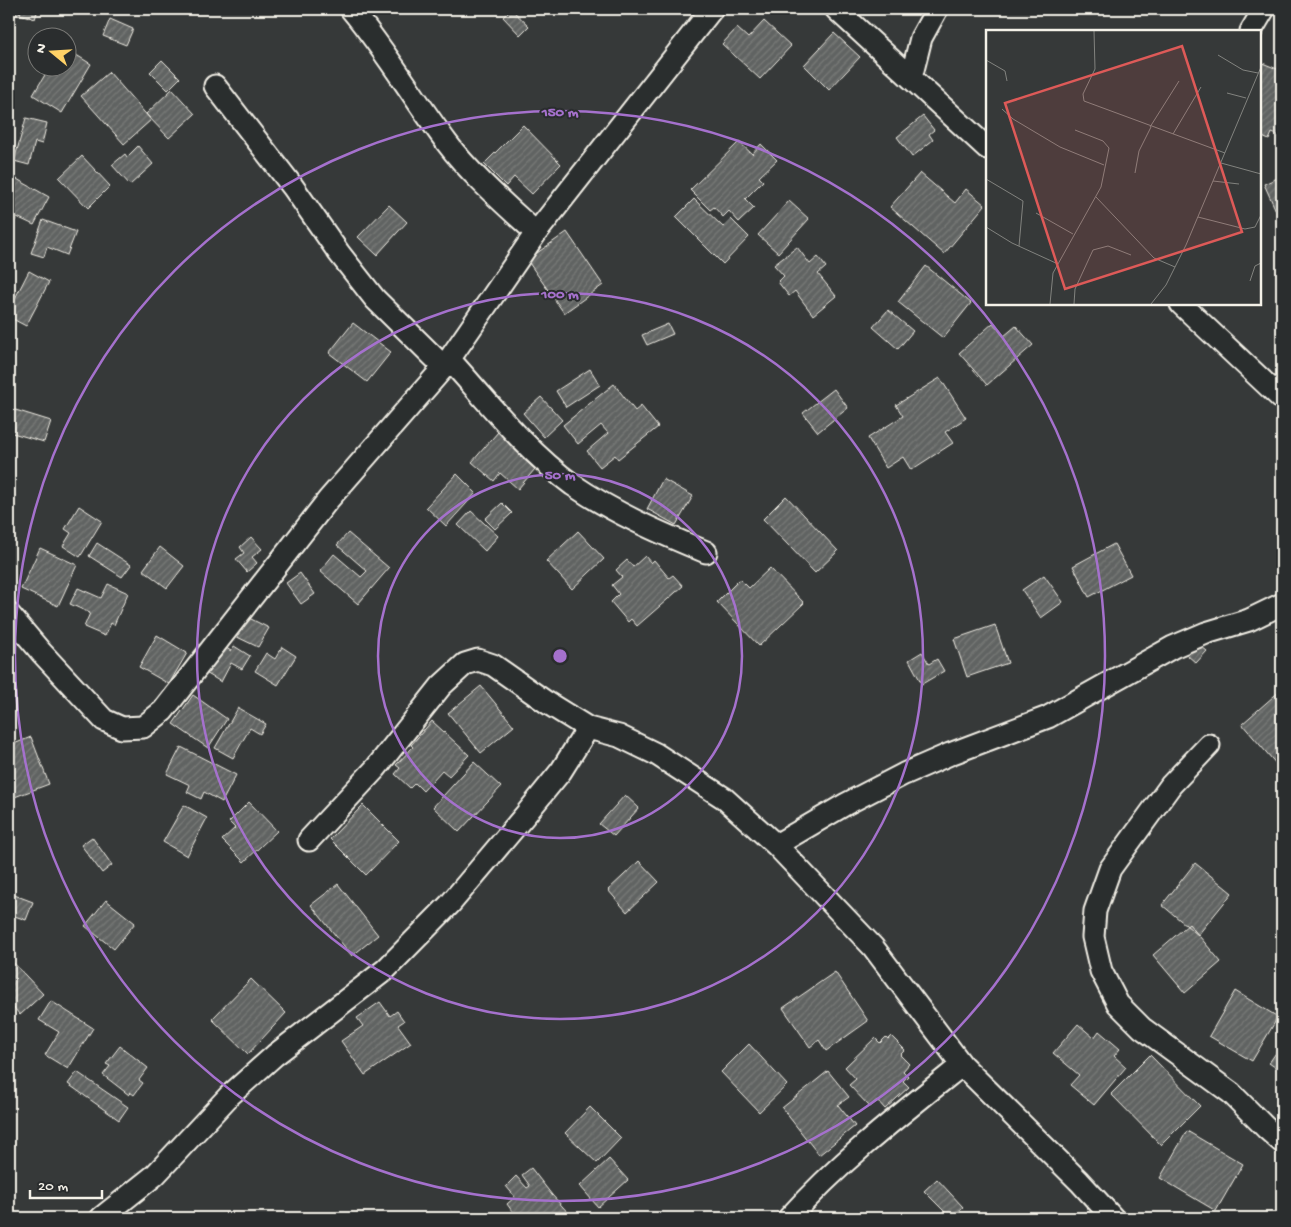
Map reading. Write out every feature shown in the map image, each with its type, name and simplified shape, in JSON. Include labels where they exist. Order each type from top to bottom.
[{"type":"street","points":[[351,9],[371,33],[448,144],[494,194],[536,233]]},
{"type":"street","points":[[9,614],[41,652],[104,720],[122,728],[144,727],[163,711],[328,500],[447,363],[536,233],[712,9]]},
{"type":"street","points":[[836,9],[986,147]]},
{"type":"street","points":[[911,78],[922,38],[937,9]]},
{"type":"street","points":[[1252,30],[1264,9]]},
{"type":"street","points":[[215,86],[287,179],[339,253],[375,298],[447,363],[528,446],[572,484],[605,504],[644,526],[706,552]]},
{"type":"street","points":[[1182,305],[1282,400]]},
{"type":"street","points":[[776,845],[846,804],[904,774],[950,754],[1048,718],[1173,647],[1206,633],[1249,620],[1282,604]]},
{"type":"street","points":[[310,840],[376,768],[441,686],[465,664],[478,660],[494,665],[546,702],[588,728],[619,736],[656,754],[724,798],[776,845],[873,947],[962,1065],[1079,1181],[1113,1218]]},
{"type":"street","points":[[101,1218],[154,1175],[229,1096],[275,1055],[385,970],[450,904],[521,821],[561,771],[588,728]]},
{"type":"street","points":[[1209,745],[1171,784],[1110,869],[1096,911],[1093,937],[1101,971],[1118,1004],[1142,1028],[1232,1093],[1282,1142]]},
{"type":"street","points":[[789,1218],[810,1194],[888,1124],[962,1065]]},
{"type":"building","points":[[9,9],[21,9],[18,15],[9,12]]},
{"type":"building","points":[[22,9],[38,9],[35,19],[20,14]]},
{"type":"building","points":[[511,9],[529,26],[520,35],[503,17]]},
{"type":"building","points":[[110,19],[133,29],[126,45],[103,36]]},
{"type":"building","points":[[764,21],[791,46],[760,79],[722,44],[737,28],[748,38]]},
{"type":"building","points":[[834,33],[860,57],[829,90],[804,65]]},
{"type":"building","points":[[9,46],[14,48],[9,64]]},
{"type":"building","points":[[78,56],[91,64],[62,113],[33,95],[43,78],[78,78]]},
{"type":"building","points":[[162,60],[180,78],[168,90],[150,72]]},
{"type":"building","points":[[1261,62],[1282,71],[1282,137],[1272,133],[1269,140],[1261,136]]},
{"type":"building","points":[[109,72],[151,120],[124,144],[81,96]]},
{"type":"building","points":[[172,89],[195,114],[169,138],[146,114]]},
{"type":"building","points":[[923,116],[934,130],[929,134],[933,140],[912,157],[897,137]]},
{"type":"building","points":[[26,118],[47,123],[42,144],[35,142],[29,165],[14,161]]},
{"type":"building","points":[[523,125],[561,164],[532,194],[514,177],[506,186],[484,164]]},
{"type":"building","points":[[739,142],[752,154],[761,144],[777,160],[759,177],[763,181],[745,199],[754,208],[739,222],[729,211],[723,217],[714,207],[710,210],[690,190]]},
{"type":"building","points":[[138,146],[153,164],[130,185],[112,165],[125,154],[127,157]]},
{"type":"building","points":[[82,156],[110,186],[88,208],[59,178]]},
{"type":"building","points":[[920,173],[955,203],[966,189],[985,205],[944,254],[890,207]]},
{"type":"building","points":[[1282,176],[1282,224],[1264,184]]},
{"type":"building","points":[[15,178],[49,197],[34,225],[17,217],[13,224],[9,222],[9,190]]},
{"type":"building","points":[[694,199],[723,227],[731,219],[749,237],[723,264],[676,217]]},
{"type":"building","points":[[789,201],[809,219],[778,253],[758,235]]},
{"type":"building","points":[[389,205],[407,222],[377,255],[358,237]]},
{"type":"building","points":[[43,220],[76,232],[67,255],[47,247],[44,257],[31,253]]},
{"type":"building","points":[[567,232],[603,285],[564,313],[527,260]]},
{"type":"building","points":[[797,247],[810,264],[818,257],[826,267],[818,274],[836,296],[813,315],[795,291],[789,296],[778,282],[784,276],[774,265]]},
{"type":"building","points":[[926,266],[971,303],[943,338],[898,302]]},
{"type":"building","points":[[29,271],[49,282],[26,326],[9,317],[9,310]]},
{"type":"building","points":[[888,310],[913,331],[898,349],[873,327]]},
{"type":"building","points":[[353,323],[391,352],[367,382],[329,353]]},
{"type":"building","points":[[993,323],[1004,336],[1016,326],[1033,345],[987,385],[959,353]]},
{"type":"building","points":[[668,324],[673,334],[647,345],[642,335]]},
{"type":"building","points":[[590,369],[600,385],[566,407],[556,391]]},
{"type":"building","points":[[940,378],[966,418],[945,432],[953,443],[911,470],[903,457],[886,468],[868,438],[903,416],[896,405]]},
{"type":"building","points":[[614,384],[635,411],[641,406],[658,427],[618,459],[615,455],[600,467],[587,451],[608,433],[601,425],[578,444],[563,425]]},
{"type":"building","points":[[834,389],[848,408],[818,432],[803,413]]},
{"type":"building","points":[[541,397],[562,420],[544,437],[523,413]]},
{"type":"building","points":[[9,408],[51,421],[44,442],[9,432]]},
{"type":"building","points":[[498,432],[535,469],[518,489],[500,473],[494,481],[472,462]]},
{"type":"building","points":[[457,474],[476,493],[446,526],[426,507]]},
{"type":"building","points":[[663,479],[693,496],[676,525],[647,509]]},
{"type":"building","points":[[786,496],[838,551],[815,573],[763,519]]},
{"type":"building","points":[[502,503],[512,513],[495,529],[485,519]]},
{"type":"building","points":[[79,506],[102,521],[80,557],[63,546],[71,533],[65,529]]},
{"type":"building","points":[[471,511],[498,536],[485,551],[458,525]]},
{"type":"building","points":[[9,522],[16,526],[9,537]]},
{"type":"building","points":[[578,531],[604,559],[572,589],[546,561]]},
{"type":"building","points":[[348,533],[389,568],[358,604],[320,571],[334,554],[361,577],[367,571],[337,545]]},
{"type":"building","points":[[251,537],[262,549],[252,557],[257,563],[247,572],[236,559],[244,553],[240,547]]},
{"type":"building","points":[[97,543],[131,565],[122,577],[89,556]]},
{"type":"building","points":[[1114,544],[1131,575],[1089,597],[1073,566]]},
{"type":"building","points":[[160,547],[184,566],[167,588],[143,570]]},
{"type":"building","points":[[40,548],[77,565],[58,606],[21,589]]},
{"type":"building","points":[[645,556],[651,563],[654,560],[669,578],[673,575],[683,586],[637,626],[631,619],[628,622],[611,602],[619,594],[612,585],[622,577],[616,570],[627,560],[633,567]]},
{"type":"building","points":[[770,568],[804,603],[759,646],[717,602],[740,579],[749,588]]},
{"type":"building","points":[[300,573],[315,594],[301,604],[286,583]]},
{"type":"building","points":[[1044,575],[1063,602],[1041,618],[1022,590]]},
{"type":"building","points":[[108,584],[128,593],[114,625],[111,623],[105,636],[84,627],[90,613],[70,604],[78,588],[101,598]]},
{"type":"building","points":[[243,615],[269,628],[258,647],[233,635]]},
{"type":"building","points":[[995,625],[1008,663],[967,677],[954,639]]},
{"type":"building","points":[[157,635],[187,653],[169,684],[139,667]]},
{"type":"building","points":[[1197,643],[1207,651],[1196,663],[1187,655]]},
{"type":"building","points":[[220,644],[231,651],[234,646],[250,656],[242,669],[231,663],[221,682],[204,672]]},
{"type":"building","points":[[282,647],[296,656],[278,685],[255,671],[266,653],[275,659]]},
{"type":"building","points":[[922,652],[929,664],[937,659],[944,671],[922,684],[909,660]]},
{"type":"building","points":[[481,686],[514,726],[481,753],[448,713]]},
{"type":"building","points":[[1282,689],[1282,762],[1278,766],[1242,724]]},
{"type":"building","points":[[193,695],[227,719],[208,748],[173,724]]},
{"type":"building","points":[[238,708],[266,724],[260,734],[250,728],[233,758],[215,748]]},
{"type":"building","points":[[432,721],[469,755],[449,776],[442,770],[423,791],[415,783],[410,788],[395,774],[400,768],[396,765],[413,747],[411,745]]},
{"type":"building","points":[[31,737],[49,784],[12,798],[9,790],[9,746]]},
{"type":"building","points":[[181,747],[236,775],[222,802],[204,792],[201,799],[187,792],[190,785],[167,774]]},
{"type":"building","points":[[474,762],[501,787],[459,832],[433,807]]},
{"type":"building","points":[[625,795],[639,808],[614,836],[599,824]]},
{"type":"building","points":[[249,802],[277,831],[244,862],[222,840],[235,828],[229,822]]},
{"type":"building","points":[[184,805],[207,818],[187,856],[163,842]]},
{"type":"building","points":[[363,805],[399,841],[366,875],[330,839]]},
{"type":"building","points":[[92,837],[112,865],[102,873],[81,845]]},
{"type":"building","points":[[639,861],[659,882],[627,912],[608,890]]},
{"type":"building","points":[[1195,863],[1232,893],[1198,935],[1162,905]]},
{"type":"building","points":[[338,884],[378,935],[352,956],[311,905]]},
{"type":"building","points":[[9,893],[33,902],[26,920],[9,914]]},
{"type":"building","points":[[106,900],[135,923],[114,949],[85,926]]},
{"type":"building","points":[[1189,924],[1221,962],[1185,993],[1153,955]]},
{"type":"building","points":[[9,958],[43,994],[20,1015],[9,1002]]},
{"type":"building","points":[[835,972],[868,1021],[826,1051],[819,1040],[810,1047],[783,1008]]},
{"type":"building","points":[[251,979],[286,1013],[248,1054],[212,1019]]},
{"type":"building","points":[[1235,991],[1278,1017],[1252,1061],[1209,1036]]},
{"type":"building","points":[[51,1001],[93,1028],[68,1069],[45,1055],[59,1032],[39,1020]]},
{"type":"building","points":[[380,1002],[390,1016],[397,1011],[404,1021],[398,1025],[411,1043],[365,1075],[341,1041],[363,1026],[357,1018]]},
{"type":"building","points":[[1078,1024],[1094,1038],[1099,1031],[1120,1049],[1114,1056],[1126,1067],[1094,1105],[1070,1085],[1079,1075],[1053,1053]]},
{"type":"building","points":[[891,1036],[905,1050],[900,1055],[909,1064],[903,1071],[908,1076],[903,1081],[909,1087],[885,1109],[877,1100],[870,1107],[849,1085],[856,1079],[845,1067],[875,1038],[880,1043],[886,1037],[888,1039]]},
{"type":"building","points":[[749,1044],[787,1085],[759,1112],[721,1072]]},
{"type":"building","points":[[1282,1044],[1282,1072],[1269,1063]]},
{"type":"building","points":[[120,1046],[148,1068],[139,1080],[143,1083],[134,1095],[130,1092],[129,1095],[103,1075],[110,1066],[106,1064]]},
{"type":"building","points":[[1150,1055],[1200,1106],[1161,1145],[1111,1094]]},
{"type":"building","points":[[828,1071],[849,1097],[838,1105],[855,1126],[819,1155],[782,1108]]},
{"type":"building","points":[[77,1072],[128,1107],[119,1120],[68,1084]]},
{"type":"building","points":[[590,1107],[621,1138],[597,1163],[565,1133]]},
{"type":"building","points":[[1187,1131],[1243,1164],[1216,1211],[1160,1178]]},
{"type":"building","points":[[609,1159],[628,1180],[598,1207],[580,1186]]},
{"type":"building","points":[[531,1168],[573,1218],[517,1218],[507,1204],[515,1197],[506,1186],[516,1176],[527,1188],[530,1186],[522,1175]]},
{"type":"building","points":[[937,1179],[963,1207],[951,1218],[924,1191]]},
{"type":"building","points":[[932,1212],[938,1218],[925,1218]]}]
